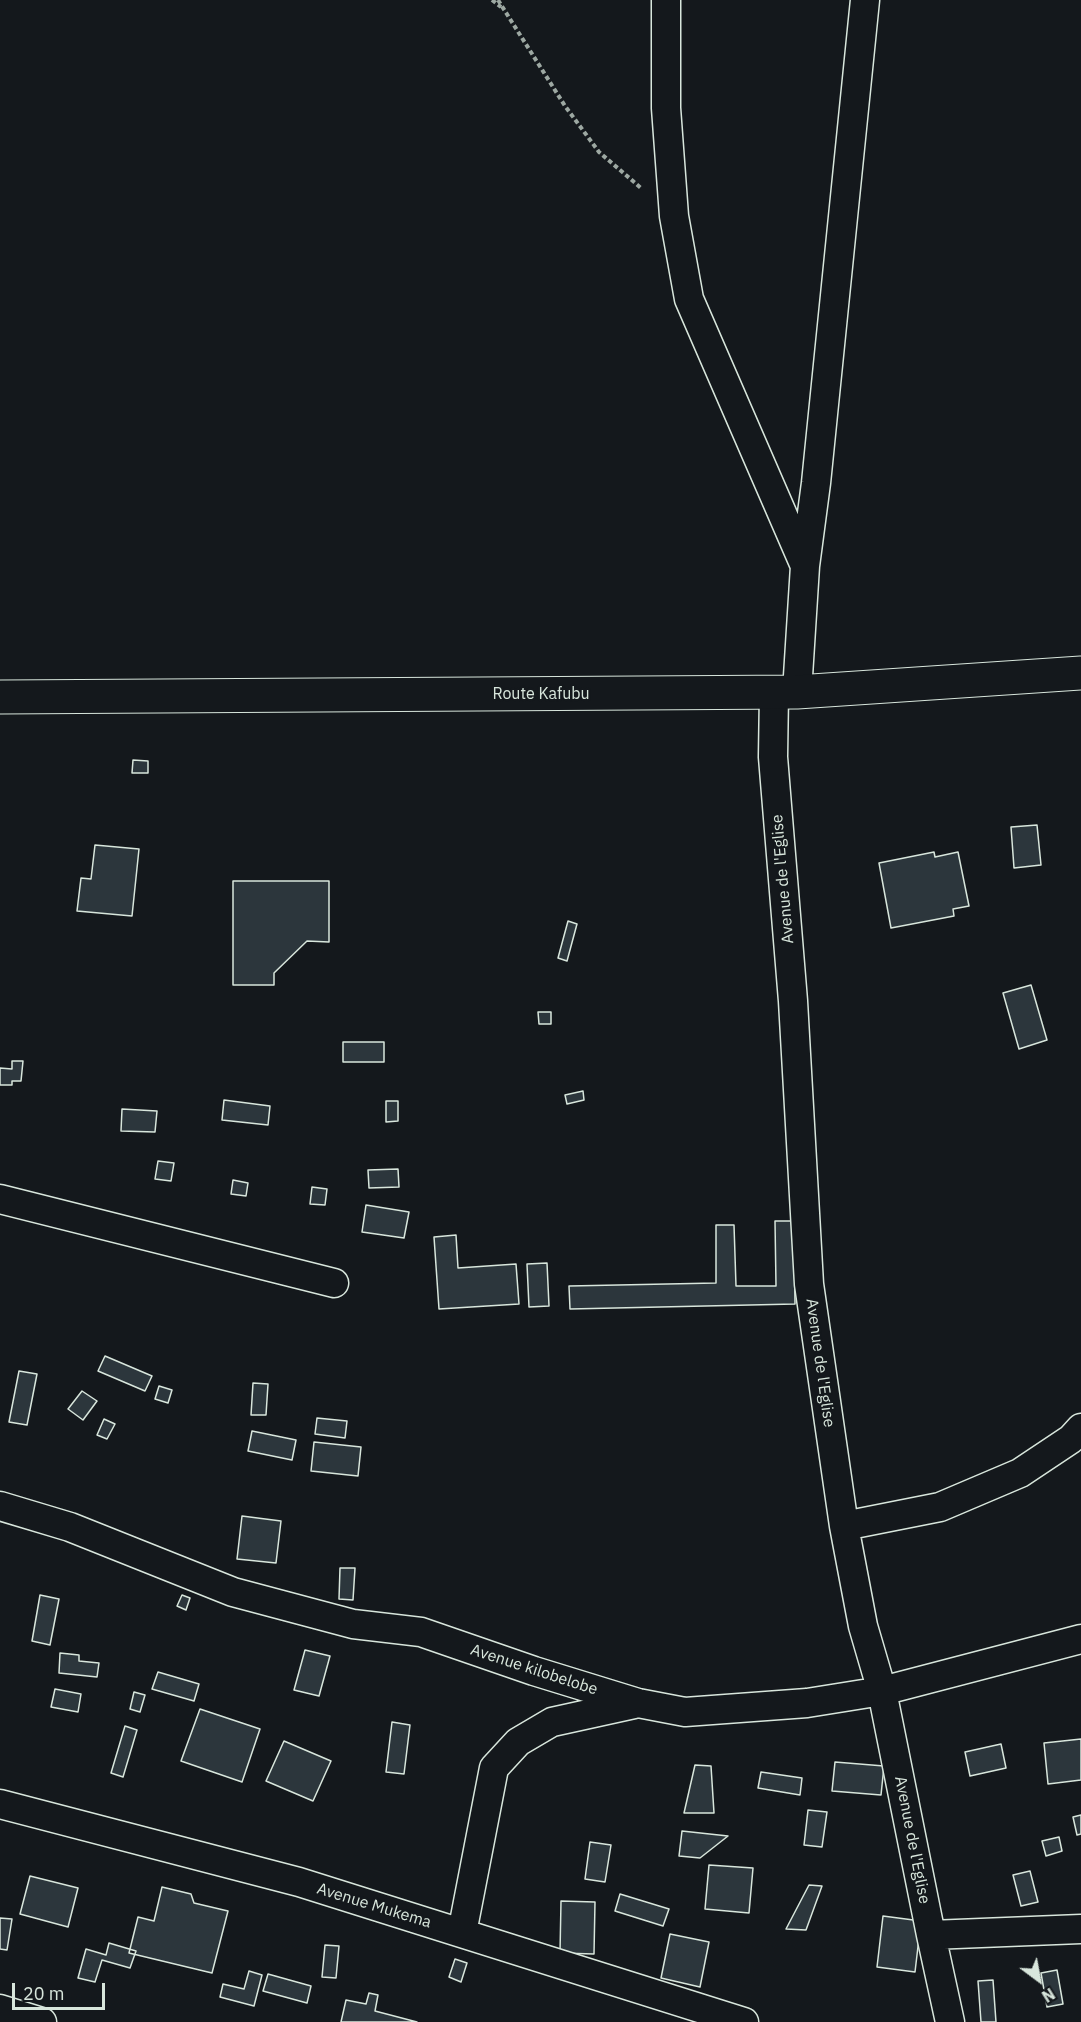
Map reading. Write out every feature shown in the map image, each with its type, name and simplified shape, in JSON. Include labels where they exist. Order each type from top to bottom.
[{"type":"main road","name":"Route Kafubu","points":[[0,697],[786,693],[1081,673]]},
{"type":"street","points":[[666,0],[666,108],[674,216],[688,300],[805,566]]},
{"type":"street","name":"Avenue de l'Eglise","points":[[865,0],[816,483],[786,693],[773,757],[793,1001],[809,1284],[844,1526],[863,1626],[882,1691],[950,2022]]},
{"type":"street","points":[[0,1199],[334,1283]]},
{"type":"street","points":[[844,1526],[940,1507],[1020,1473],[1071,1439],[1081,1428]]},
{"type":"street","name":"Avenue kilobelobe","points":[[0,1506],[70,1527],[233,1592],[353,1624],[421,1632],[534,1671],[638,1703],[685,1712],[807,1703],[882,1691],[1081,1640]]},
{"type":"street","points":[[462,1933],[494,1768],[518,1742],[552,1722],[638,1703]]},
{"type":"street","name":"Avenue Mukema","points":[[0,1804],[299,1882],[744,2022]]},
{"type":"street","points":[[931,1935],[1081,1929]]},
{"type":"street","points":[[0,2009],[42,2022]]},
{"type":"path","points":[[492,0],[506,11]]},
{"type":"path","points":[[498,0],[565,106],[599,152],[674,216]]},
{"type":"building","points":[[133,760],[148,761],[148,773],[132,773]]},
{"type":"building","points":[[1037,825],[1041,865],[1014,868],[1011,827]]},
{"type":"building","points":[[95,845],[139,849],[132,916],[77,911],[81,878],[91,879]]},
{"type":"building","points":[[934,852],[935,857],[958,852],[969,906],[953,909],[954,916],[891,928],[879,863]]},
{"type":"building","points":[[233,881],[329,881],[329,942],[307,941],[274,973],[274,985],[233,985]]},
{"type":"building","points":[[568,921],[577,924],[567,961],[558,958]]},
{"type":"building","points":[[1031,985],[1047,1040],[1019,1049],[1003,993]]},
{"type":"building","points":[[538,1012],[551,1012],[551,1024],[539,1024]]},
{"type":"building","points":[[343,1042],[384,1042],[384,1062],[343,1062]]},
{"type":"building","points":[[12,1061],[23,1061],[21,1081],[12,1081],[12,1085],[0,1085],[0,1068],[12,1069]]},
{"type":"building","points":[[583,1091],[584,1100],[567,1104],[565,1095]]},
{"type":"building","points":[[224,1100],[270,1106],[268,1125],[222,1120]]},
{"type":"building","points":[[386,1101],[398,1101],[398,1121],[386,1122]]},
{"type":"building","points":[[122,1109],[157,1111],[155,1132],[121,1131]]},
{"type":"building","points":[[158,1161],[174,1163],[171,1181],[155,1179]]},
{"type":"building","points":[[398,1169],[399,1187],[369,1188],[368,1170]]},
{"type":"building","points":[[233,1180],[248,1183],[246,1196],[231,1194]]},
{"type":"building","points":[[312,1187],[327,1189],[325,1205],[310,1204]]},
{"type":"building","points":[[366,1205],[409,1212],[404,1238],[362,1232]]},
{"type":"building","points":[[775,1221],[794,1221],[795,1304],[570,1309],[569,1286],[716,1283],[716,1225],[734,1225],[736,1286],[776,1286]]},
{"type":"building","points":[[456,1235],[458,1268],[516,1264],[519,1304],[439,1309],[434,1237]]},
{"type":"building","points":[[547,1263],[549,1306],[529,1307],[527,1264]]},
{"type":"building","points":[[105,1356],[152,1376],[145,1391],[98,1371]]},
{"type":"building","points":[[19,1371],[37,1374],[27,1425],[9,1422]]},
{"type":"building","points":[[253,1383],[268,1384],[266,1415],[251,1415]]},
{"type":"building","points":[[159,1386],[172,1390],[168,1403],[155,1399]]},
{"type":"building","points":[[82,1391],[97,1401],[83,1420],[68,1409]]},
{"type":"building","points":[[317,1418],[347,1421],[345,1438],[315,1434]]},
{"type":"building","points":[[104,1419],[115,1424],[107,1439],[97,1435]]},
{"type":"building","points":[[252,1431],[296,1440],[292,1460],[248,1451]]},
{"type":"building","points":[[314,1442],[361,1447],[358,1476],[311,1471]]},
{"type":"building","points":[[242,1516],[281,1521],[276,1563],[237,1559]]},
{"type":"building","points":[[340,1568],[355,1568],[353,1600],[339,1599]]},
{"type":"building","points":[[40,1595],[59,1599],[50,1645],[32,1641]]},
{"type":"building","points":[[182,1595],[190,1598],[186,1610],[177,1606]]},
{"type":"building","points":[[305,1650],[330,1656],[319,1696],[294,1690]]},
{"type":"building","points":[[60,1653],[79,1655],[79,1661],[99,1663],[97,1677],[59,1673]]},
{"type":"building","points":[[158,1672],[199,1684],[194,1701],[152,1689]]},
{"type":"building","points":[[55,1689],[81,1694],[78,1712],[51,1707]]},
{"type":"building","points":[[134,1692],[145,1695],[140,1712],[130,1709]]},
{"type":"building","points":[[200,1709],[260,1729],[242,1782],[181,1761]]},
{"type":"building","points":[[392,1722],[410,1725],[404,1774],[386,1772]]},
{"type":"building","points":[[125,1726],[137,1730],[123,1777],[111,1773]]},
{"type":"building","points":[[1081,1739],[1081,1780],[1048,1784],[1044,1743]]},
{"type":"building","points":[[284,1741],[331,1761],[313,1801],[266,1781]]},
{"type":"building","points":[[1001,1744],[1006,1768],[970,1776],[965,1752]]},
{"type":"building","points":[[835,1762],[884,1766],[881,1795],[832,1791]]},
{"type":"building","points":[[695,1765],[711,1766],[714,1813],[684,1813]]},
{"type":"building","points":[[761,1772],[802,1778],[800,1795],[758,1788]]},
{"type":"building","points":[[808,1810],[827,1812],[822,1847],[804,1845]]},
{"type":"building","points":[[1081,1815],[1081,1834],[1077,1835],[1073,1817]]},
{"type":"building","points":[[682,1831],[728,1836],[700,1858],[679,1856]]},
{"type":"building","points":[[1059,1837],[1062,1851],[1046,1856],[1042,1841]]},
{"type":"building","points":[[590,1842],[611,1845],[605,1882],[585,1879]]},
{"type":"building","points":[[709,1865],[753,1868],[749,1913],[705,1909]]},
{"type":"building","points":[[1030,1871],[1038,1902],[1021,1906],[1013,1875]]},
{"type":"building","points":[[30,1876],[78,1888],[68,1927],[20,1914]]},
{"type":"building","points":[[809,1885],[822,1886],[806,1930],[786,1929]]},
{"type":"building","points":[[162,1887],[191,1894],[194,1903],[228,1911],[212,1973],[129,1953],[138,1917],[154,1921]]},
{"type":"building","points":[[620,1894],[669,1909],[663,1926],[615,1911]]},
{"type":"building","points":[[561,1901],[595,1902],[594,1954],[560,1953]]},
{"type":"building","points":[[883,1916],[921,1921],[915,1972],[877,1967]]},
{"type":"building","points":[[0,1918],[12,1919],[7,1950],[0,1949]]},
{"type":"building","points":[[670,1934],[709,1942],[700,1987],[661,1978]]},
{"type":"building","points":[[109,1943],[136,1951],[130,1968],[102,1960],[95,1982],[78,1978],[86,1949],[106,1955]]},
{"type":"building","points":[[325,1945],[339,1946],[336,1978],[322,1977]]},
{"type":"building","points":[[455,1959],[467,1963],[461,1982],[449,1977]]},
{"type":"building","points":[[1057,1970],[1063,2004],[1047,2007],[1041,1973]]},
{"type":"building","points":[[249,1971],[262,1975],[254,2006],[220,1997],[223,1984],[244,1989]]},
{"type":"building","points":[[268,1974],[311,1986],[307,2003],[263,1991]]},
{"type":"building","points":[[993,1980],[996,2022],[981,2022],[978,1981]]},
{"type":"building","points":[[369,1993],[378,1995],[375,2011],[417,2022],[341,2022],[346,2000],[366,2004]]}]
